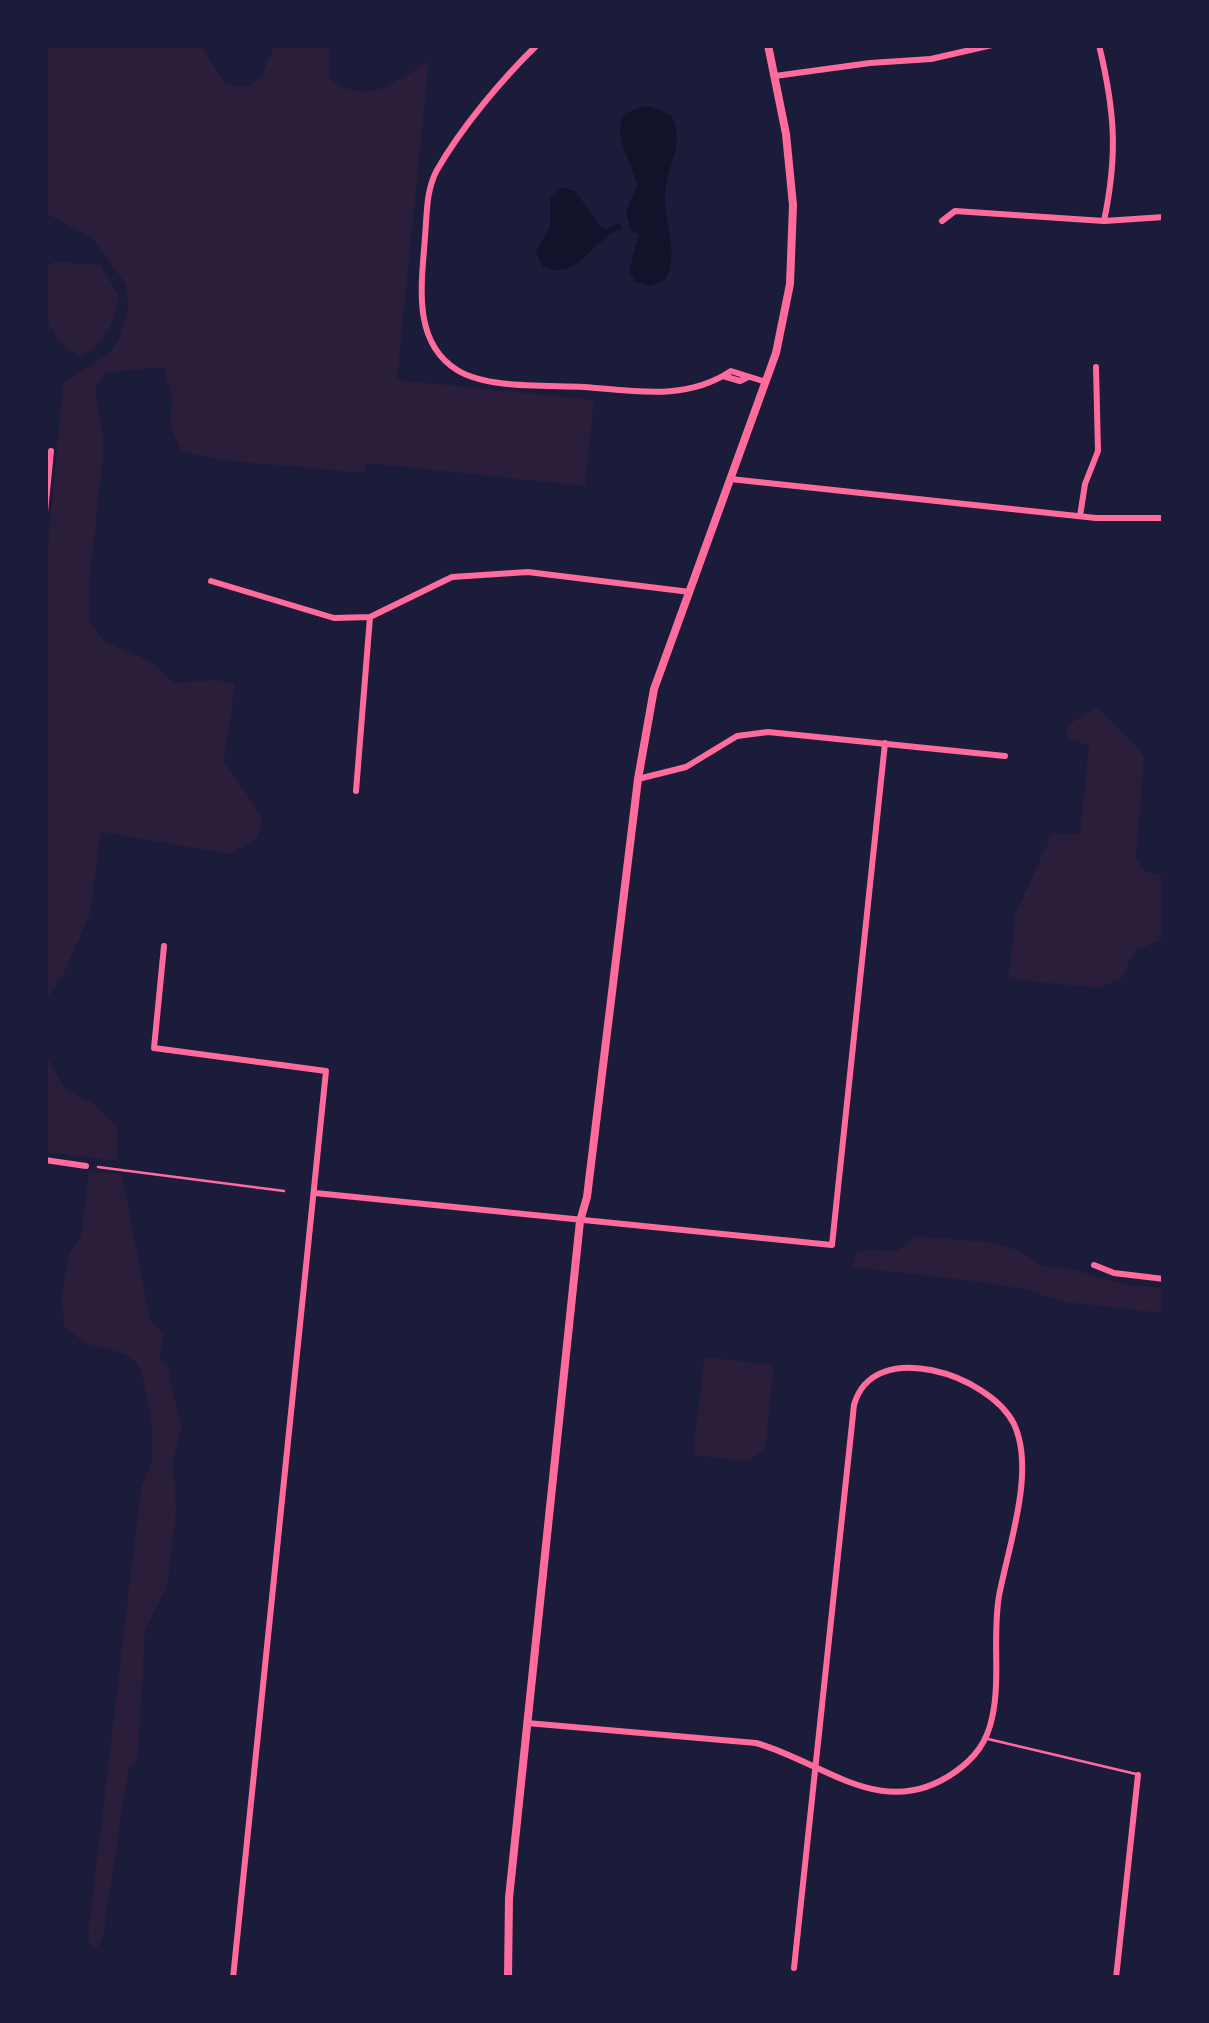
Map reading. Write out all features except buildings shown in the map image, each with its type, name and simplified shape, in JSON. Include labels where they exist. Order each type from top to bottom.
[{"type":"street","points":[[537,45],[461,135],[431,186],[421,294],[424,323],[434,345],[458,371],[486,380],[674,392],[690,390],[732,371],[766,382]]},
{"type":"street","points":[[511,1978],[509,1898],[580,1221],[587,1197],[638,778],[654,690],[776,353],[790,284],[792,225],[786,134],[768,45]]},
{"type":"street","points":[[776,76],[930,59],[987,45]]},
{"type":"street","points":[[1099,45],[1114,116],[1114,174],[1104,221]]},
{"type":"street","points":[[942,221],[955,211],[1104,221],[1164,216]]},
{"type":"street","points":[[1080,516],[1084,484],[1098,451],[1096,367]]},
{"type":"street","points":[[45,512],[51,451]]},
{"type":"street","points":[[730,479],[1080,516],[1164,518]]},
{"type":"street","points":[[211,581],[334,618],[370,617],[452,576],[528,572],[690,592]]},
{"type":"street","points":[[356,791],[370,617]]},
{"type":"street","points":[[638,778],[686,767],[737,736],[768,732],[1005,756]]},
{"type":"street","points":[[314,1194],[832,1246],[885,743]]},
{"type":"street","points":[[164,946],[154,1048],[326,1070],[233,1978]]},
{"type":"street","points":[[45,1160],[86,1166]]},
{"type":"street","points":[[1094,1265],[1114,1273],[1164,1280]]},
{"type":"street","points":[[527,1723],[756,1743],[786,1752],[816,1766],[858,1787],[903,1792],[929,1787],[950,1776],[970,1762],[987,1738],[996,1692],[996,1622],[1023,1476],[1016,1428],[1004,1408],[983,1389],[950,1374],[928,1370],[879,1372],[867,1379],[858,1392],[816,1766],[794,1968]]},
{"type":"street","points":[[1116,1978],[1138,1774]]},
{"type":"lane","points":[[987,1738],[1138,1774]]},
{"type":"path","points":[[86,1166],[284,1190]]},
{"type":"shaded area","points":[[45,45],[201,45],[225,84],[247,87],[261,77],[275,45],[329,45],[330,79],[356,91],[381,88],[429,61],[397,380],[594,400],[585,486],[366,463],[365,473],[219,460],[182,451],[170,426],[172,395],[163,367],[106,373],[95,389],[104,447],[89,585],[89,622],[104,641],[153,663],[173,683],[216,680],[235,684],[224,761],[262,817],[258,838],[230,854],[101,832],[90,913],[65,971],[47,998],[47,1057],[65,1089],[92,1103],[117,1125],[118,1161],[45,1152],[45,578],[63,383],[110,353],[121,334],[128,308],[126,285],[94,239],[45,213]]},
{"type":"shaded area","points":[[649,106],[670,115],[677,134],[665,193],[671,261],[664,281],[650,286],[636,282],[629,271],[639,234],[631,231],[626,212],[637,185],[620,126],[633,110]]},
{"type":"shaded area","points":[[561,188],[575,191],[601,227],[606,229],[619,223],[623,229],[610,234],[571,267],[553,270],[542,266],[536,252],[550,227],[550,199]]},
{"type":"shaded area","points":[[54,262],[101,265],[119,297],[107,332],[81,357],[58,340],[48,319],[45,268]]},
{"type":"shaded area","points":[[1096,707],[1144,757],[1136,859],[1144,871],[1164,876],[1164,939],[1134,951],[1121,979],[1098,988],[1009,979],[1015,915],[1052,834],[1080,834],[1089,746],[1068,738],[1065,727]]},
{"type":"shaded area","points":[[89,1171],[122,1175],[150,1319],[164,1334],[160,1359],[170,1370],[182,1427],[173,1458],[176,1512],[167,1587],[145,1630],[138,1758],[128,1771],[103,1936],[98,1947],[92,1946],[88,1936],[141,1488],[153,1450],[146,1392],[135,1361],[120,1352],[88,1344],[65,1328],[61,1300],[69,1254],[81,1237]]},
{"type":"shaded area","points":[[915,1236],[997,1243],[1043,1266],[1072,1269],[1127,1285],[1164,1288],[1164,1313],[1064,1302],[1023,1289],[981,1282],[852,1267],[855,1253],[899,1251]]},
{"type":"shaded area","points":[[704,1357],[774,1365],[765,1450],[752,1457],[751,1462],[693,1455]]}]
